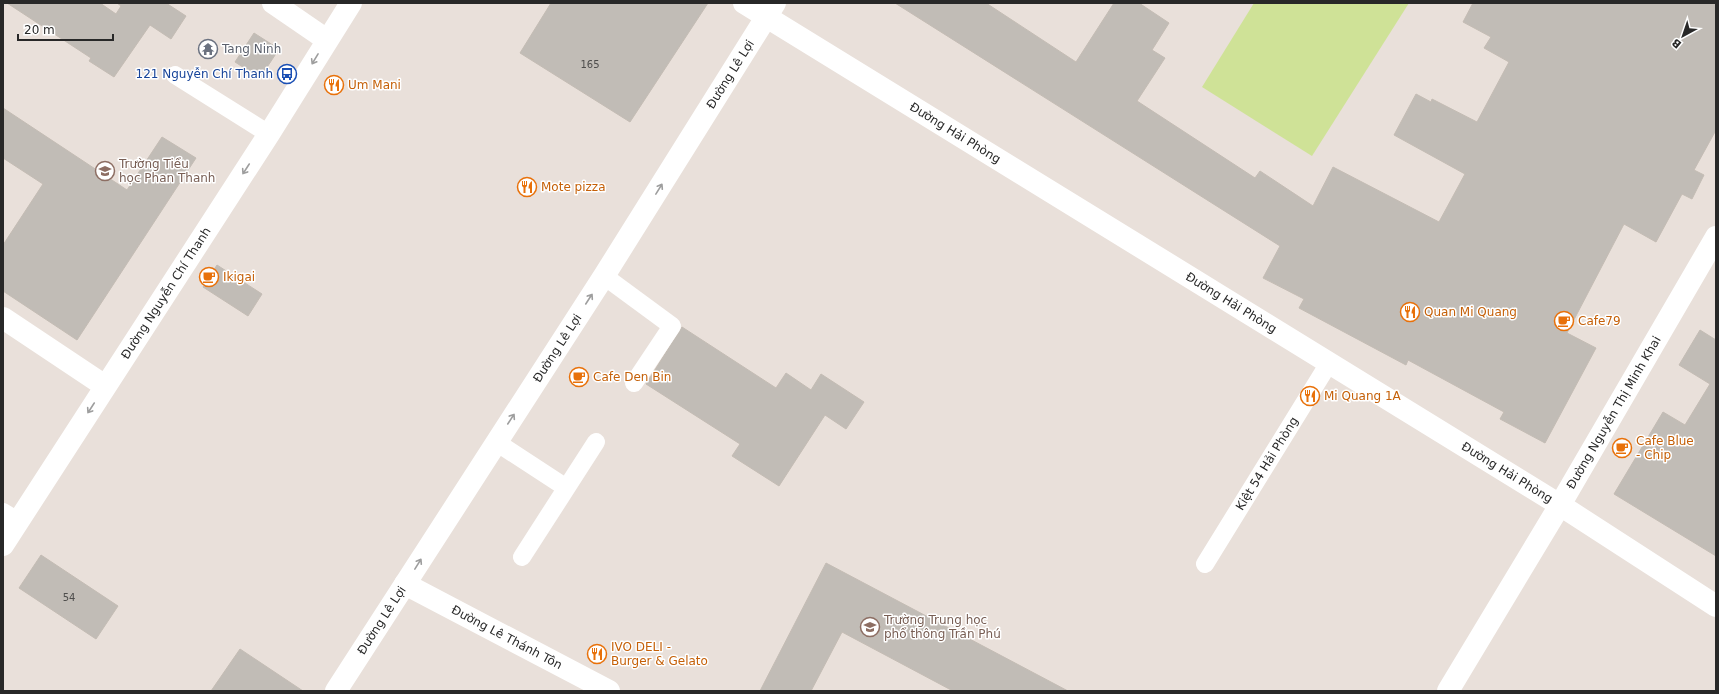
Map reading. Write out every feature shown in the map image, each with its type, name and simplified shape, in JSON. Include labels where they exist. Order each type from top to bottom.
[{"type":"street","points":[[273,3],[327,40]]},
{"type":"street","name":"Đường Nguyễn Chí Thanh","points":[[3,545],[11,517],[105,386],[269,134],[351,3]]},
{"type":"street","name":"Đường Hải Phòng","points":[[744,3],[771,10],[1329,363],[1560,505],[1716,606]]},
{"type":"street","name":"Đường Lê Lợi","points":[[336,691],[604,276],[771,10]]},
{"type":"street","name":"Đường Nguyễn Thị Minh Khai","points":[[1448,691],[1560,505],[1716,237]]},
{"type":"street","points":[[3,318],[105,386]]},
{"type":"street","name":"Đường Lê Thánh Tôn","points":[[405,584],[609,691]]},
{"type":"lane","points":[[175,75],[269,134]]},
{"type":"lane","points":[[604,276],[672,326],[634,383]]},
{"type":"lane","name":"Kiệt 54 Hải Phòng","points":[[1205,564],[1329,363]]},
{"type":"lane","points":[[496,442],[565,487]]},
{"type":"lane","points":[[522,557],[565,487],[596,442]]},
{"type":"green space","points":[[1254,3],[1409,3],[1312,156],[1202,87]]},
{"type":"building","points":[[7,3],[100,3],[116,14],[121,6],[117,3],[166,3],[186,16],[171,39],[150,25],[114,77],[89,61],[91,58]]},
{"type":"building","points":[[551,3],[708,3],[630,122],[520,53]]},
{"type":"building","points":[[895,3],[986,3],[1076,62],[1114,3],[1139,3],[1169,23],[1152,50],[1165,58],[1137,101],[1255,178],[1260,171],[1313,206],[1333,167],[1439,222],[1465,174],[1394,135],[1416,94],[1431,102],[1432,99],[1477,122],[1509,62],[1484,48],[1491,37],[1463,22],[1473,3],[1716,3],[1716,130],[1694,170],[1704,175],[1692,199],[1682,194],[1656,242],[1624,224],[1567,333],[1596,348],[1545,443],[1500,419],[1504,412],[1408,360],[1406,365],[1299,308],[1304,299],[1263,278],[1280,246]]},
{"type":"building","points":[[254,33],[279,49],[260,78],[235,62]]},
{"type":"building","points":[[3,108],[127,190],[162,137],[196,158],[77,340],[3,291],[3,245],[43,184],[3,158]]},
{"type":"building","points":[[217,265],[262,294],[248,316],[203,287]]},
{"type":"building","points":[[682,327],[776,388],[786,373],[811,390],[821,374],[864,402],[846,429],[825,415],[779,486],[732,456],[740,444],[646,384]]},
{"type":"building","points":[[1700,330],[1716,340],[1716,556],[1614,494],[1663,412],[1685,425],[1710,384],[1679,365]]},
{"type":"building","points":[[41,555],[118,606],[96,639],[19,588]]},
{"type":"building","name":"Trường Trung học phổ thông Trần Phú","points":[[826,563],[1068,691],[953,691],[842,632],[811,691],[760,691]]},
{"type":"building","points":[[240,649],[303,691],[211,691]]},
{"type":"place","name":"Tang Ninh","points":[[208,49]]},
{"type":"place","name":"121 Nguyễn Chí Thanh","points":[[287,74]]},
{"type":"place","name":"Um Mani","points":[[334,85]]},
{"type":"place","name":"Trường Tiểu học Phan Thanh","points":[[105,171]]},
{"type":"place","name":"Mote pizza","points":[[527,187]]},
{"type":"place","name":"Ikigai","points":[[209,277]]},
{"type":"place","name":"Quan Mi Quang","points":[[1410,312]]},
{"type":"place","name":"Cafe79","points":[[1564,321]]},
{"type":"place","name":"Cafe Den Bin","points":[[579,377]]},
{"type":"place","name":"Mi Quang 1A","points":[[1310,396]]},
{"type":"place","name":"Cafe Blue - Chip","points":[[1622,448]]},
{"type":"place","name":"Trường Trung học phổ thông Trần Phú","points":[[870,627]]},
{"type":"place","name":"IVO DELI - Burger & Gelato","points":[[597,654]]}]
